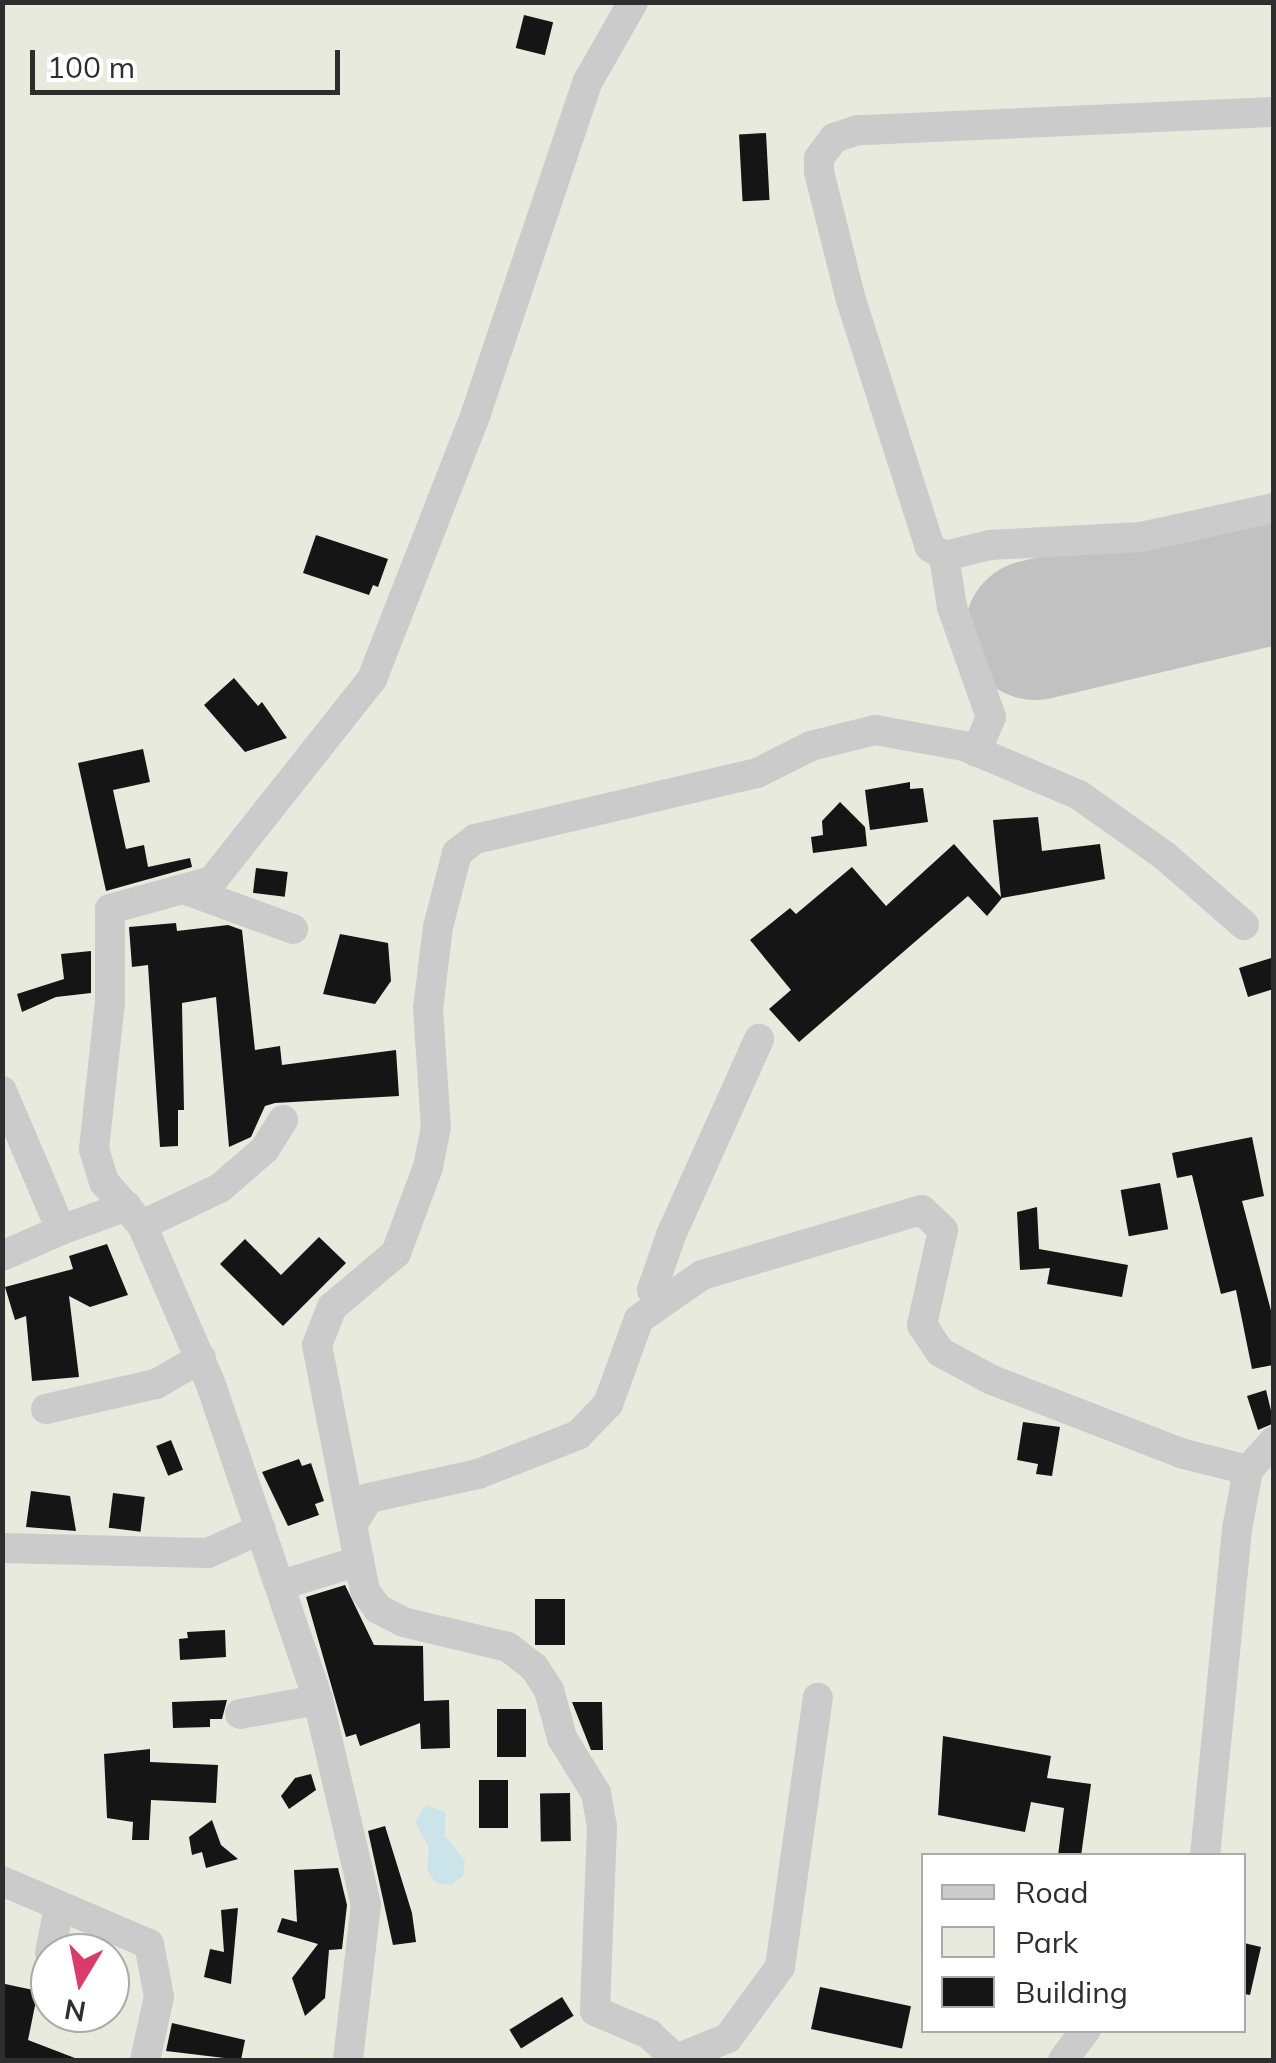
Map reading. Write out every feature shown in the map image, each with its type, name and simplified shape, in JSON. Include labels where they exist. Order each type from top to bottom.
[{"type":"street","points":[[348,2060],[366,1904],[318,1700],[200,1358],[134,1216],[104,1182],[94,1148],[110,1001],[110,909],[212,880],[250,838],[372,679],[410,592],[532,257],[550,180],[588,81],[626,8]]},
{"type":"street","points":[[1274,112],[858,130],[825,149],[819,172],[851,300],[930,547],[944,556],[990,546],[1141,537],[1274,508]]},
{"type":"street","points":[[944,556],[952,608],[991,718],[976,752]]},
{"type":"street","points":[[818,1698],[780,1967],[728,2038],[673,2058],[649,2034],[596,2011],[602,1826],[596,1794],[562,1738],[542,1678],[508,1647],[403,1622],[378,1608],[365,1591],[319,1375],[319,1328],[332,1307],[396,1253],[428,1168],[436,1127],[428,1008],[438,927],[457,853],[475,839],[757,773],[812,746],[875,730],[976,752],[1078,795],[1165,856],[1244,925]]},
{"type":"street","points":[[186,890],[293,928]]},
{"type":"street","points":[[660,1300],[652,1290],[656,1274],[759,1039]]},
{"type":"street","points":[[2,1091],[61,1230]]},
{"type":"street","points":[[2,1256],[61,1230],[134,1216],[220,1188],[265,1150],[283,1120]]},
{"type":"street","points":[[352,1524],[369,1498],[478,1474],[578,1435],[608,1404],[626,1344],[660,1300],[702,1276],[922,1210],[943,1230],[922,1325],[940,1352],[992,1380],[1184,1454],[1248,1470]]},
{"type":"street","points":[[46,1408],[156,1384],[200,1358]]},
{"type":"street","points":[[1205,1853],[1248,1470],[1274,1441]]},
{"type":"street","points":[[2,1548],[208,1553],[262,1530]]},
{"type":"street","points":[[281,1584],[360,1562]]},
{"type":"street","points":[[240,1714],[318,1700]]},
{"type":"street","points":[[2,1881],[148,1944],[159,1997],[146,2060]]},
{"type":"street","points":[[54,1933],[60,1906]]},
{"type":"street","points":[[1063,2060],[1084,2033]]},
{"type":"green space","points":[[3,3],[1273,3],[1273,2060],[3,2060]]},
{"type":"water","points":[[426,1805],[445,1812],[445,1836],[465,1861],[463,1876],[451,1885],[436,1883],[427,1871],[429,1848],[415,1821]]},
{"type":"building","points":[[524,15],[553,22],[545,55],[516,48]]},
{"type":"building","points":[[766,133],[770,200],[743,201],[739,134]]},
{"type":"building","points":[[316,535],[388,559],[378,587],[373,585],[369,595],[303,573]]},
{"type":"building","points":[[234,678],[258,706],[262,702],[287,738],[245,752],[204,705]]},
{"type":"building","points":[[143,749],[150,782],[113,790],[126,849],[144,845],[148,867],[190,858],[192,867],[106,891],[78,763]]},
{"type":"building","points":[[910,782],[910,789],[923,788],[928,822],[870,830],[865,790]]},
{"type":"building","points":[[840,802],[865,827],[867,846],[813,853],[811,837],[823,835],[822,821]]},
{"type":"building","points":[[1038,817],[1042,851],[1100,844],[1105,879],[1002,898],[987,916],[968,896],[799,1042],[769,1009],[791,990],[750,940],[790,908],[796,914],[852,867],[886,906],[954,844],[1001,897],[993,820]]},
{"type":"building","points":[[256,868],[288,872],[285,897],[253,893]]},
{"type":"building","points":[[176,923],[177,931],[228,925],[242,930],[255,1050],[280,1046],[282,1065],[396,1050],[399,1096],[265,1106],[251,1137],[229,1147],[216,997],[182,1003],[184,1110],[178,1110],[178,1146],[160,1147],[148,965],[132,967],[129,927]]},
{"type":"building","points":[[340,934],[388,943],[391,981],[375,1004],[323,994]]},
{"type":"building","points":[[91,951],[91,993],[56,997],[22,1012],[17,994],[64,979],[61,954]]},
{"type":"building","points":[[1274,957],[1274,989],[1248,997],[1239,968]]},
{"type":"building","points":[[1252,1137],[1264,1196],[1242,1201],[1274,1322],[1274,1365],[1252,1369],[1236,1290],[1221,1294],[1192,1175],[1177,1178],[1172,1153]]},
{"type":"building","points":[[1160,1183],[1168,1229],[1129,1236],[1121,1190]]},
{"type":"building","points":[[1037,1207],[1039,1249],[1128,1265],[1122,1297],[1047,1284],[1050,1268],[1020,1270],[1017,1212]]},
{"type":"building","points":[[319,1237],[346,1263],[283,1326],[220,1264],[245,1239],[281,1275]]},
{"type":"building","points":[[107,1244],[128,1295],[90,1307],[69,1296],[79,1377],[32,1381],[26,1316],[15,1320],[5,1287],[73,1269],[69,1256]]},
{"type":"building","points":[[1266,1390],[1274,1423],[1258,1430],[1247,1396]]},
{"type":"building","points":[[1023,1422],[1060,1427],[1052,1476],[1036,1474],[1038,1464],[1017,1460]]},
{"type":"building","points":[[171,1440],[183,1470],[168,1476],[156,1446]]},
{"type":"building","points":[[299,1459],[302,1466],[311,1463],[324,1501],[315,1504],[319,1515],[288,1526],[262,1472]]},
{"type":"building","points":[[31,1491],[70,1496],[76,1531],[26,1527]]},
{"type":"building","points":[[113,1493],[145,1497],[140,1532],[109,1528]]},
{"type":"building","points":[[345,1585],[374,1645],[423,1646],[424,1701],[449,1700],[450,1748],[421,1749],[420,1723],[360,1746],[356,1734],[346,1737],[306,1597]]},
{"type":"building","points":[[535,1599],[565,1599],[565,1645],[535,1645]]},
{"type":"building","points":[[225,1630],[226,1657],[180,1660],[179,1639],[188,1638],[187,1632]]},
{"type":"building","points":[[227,1700],[222,1719],[210,1719],[210,1727],[173,1728],[172,1702]]},
{"type":"building","points":[[572,1702],[602,1702],[603,1750],[591,1750]]},
{"type":"building","points":[[497,1709],[526,1709],[526,1757],[497,1757]]},
{"type":"building","points":[[943,1736],[1051,1756],[1047,1778],[1091,1784],[1081,1853],[1058,1853],[1064,1808],[1031,1802],[1025,1832],[938,1815]]},
{"type":"building","points":[[150,1749],[150,1762],[218,1765],[216,1803],[151,1800],[149,1840],[132,1840],[133,1822],[107,1818],[104,1754]]},
{"type":"building","points":[[311,1774],[316,1790],[289,1809],[281,1796],[295,1778]]},
{"type":"building","points":[[479,1780],[508,1780],[508,1828],[479,1828]]},
{"type":"building","points":[[570,1793],[571,1841],[541,1842],[540,1794]]},
{"type":"building","points":[[212,1820],[221,1845],[238,1859],[206,1868],[202,1852],[192,1855],[189,1837]]},
{"type":"building","points":[[385,1826],[412,1913],[416,1942],[393,1945],[368,1831]]},
{"type":"building","points":[[338,1868],[347,1905],[342,1949],[329,1950],[325,1998],[305,2016],[292,1978],[318,1944],[277,1932],[282,1918],[297,1922],[294,1870]]},
{"type":"building","points":[[238,1908],[231,1984],[204,1977],[210,1949],[224,1952],[221,1910]]},
{"type":"building","points":[[1246,1943],[1261,1947],[1250,1995],[1246,1994]]},
{"type":"building","points":[[5,1984],[30,1989],[28,2040],[80,2060],[2,2060]]},
{"type":"building","points":[[820,1987],[911,2006],[902,2048],[811,2029]]},
{"type":"building","points":[[562,1997],[574,2016],[521,2049],[509,2030]]},
{"type":"building","points":[[172,2023],[245,2040],[241,2060],[166,2051]]},
{"type":"runway","points":[[1035,630],[1274,574]]}]
